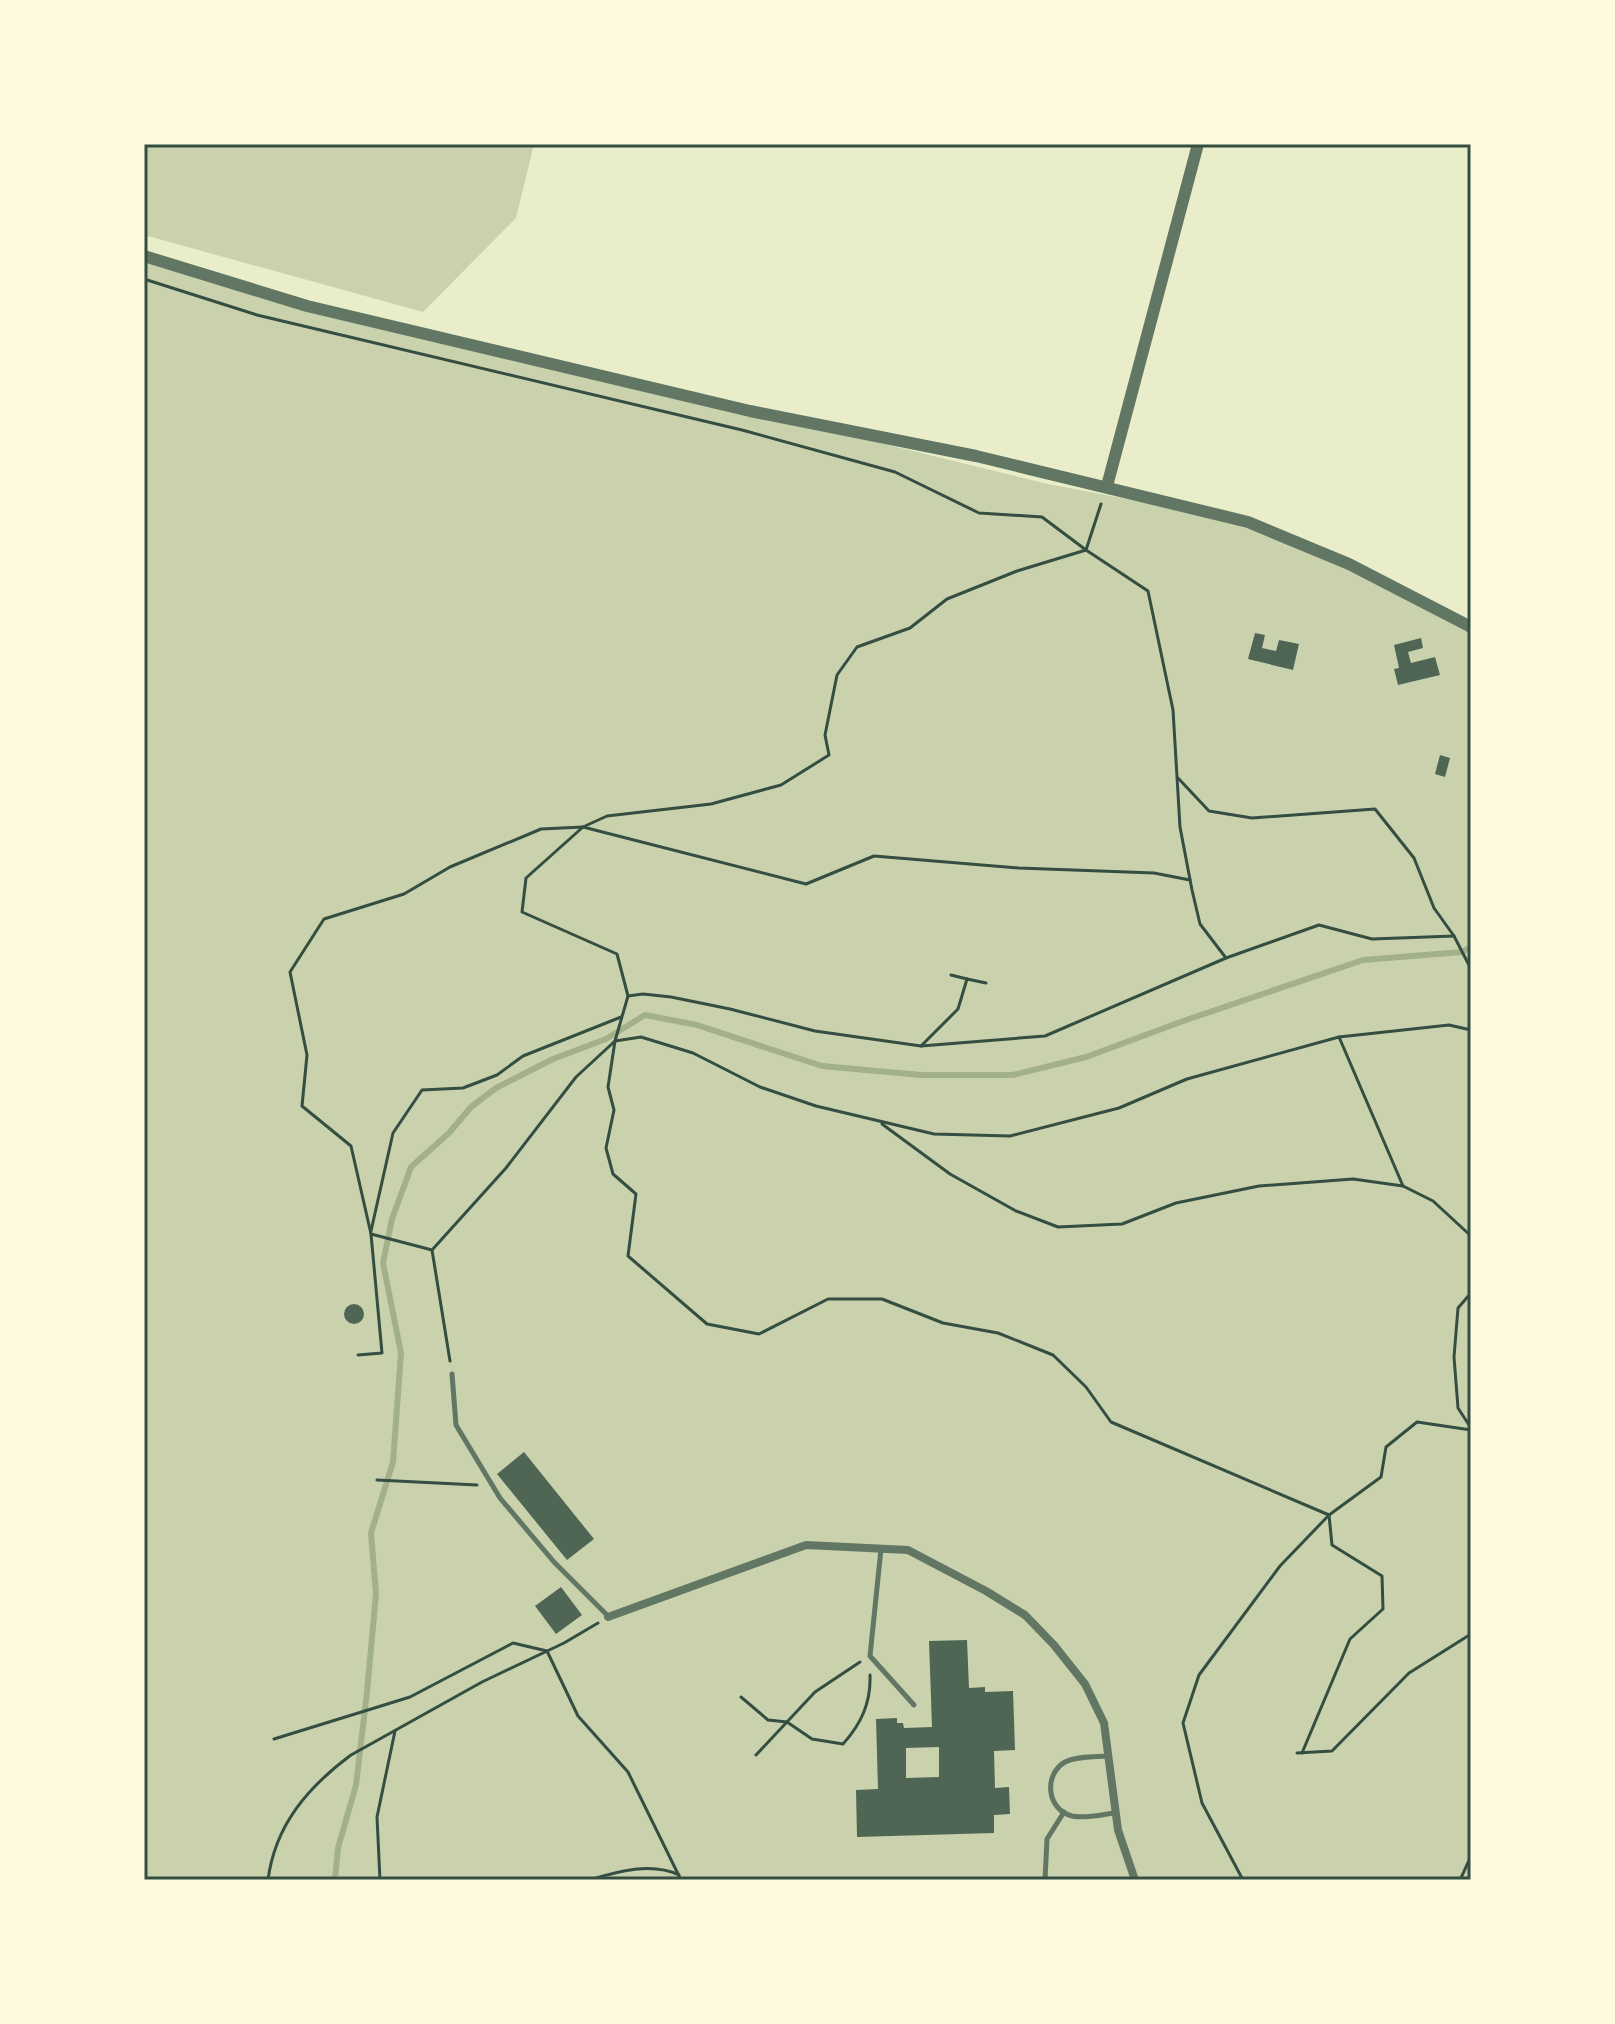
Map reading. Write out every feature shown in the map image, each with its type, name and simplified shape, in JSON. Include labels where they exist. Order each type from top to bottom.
[{"type":"street","points":[[1107,486],[1198,144]]},
{"type":"street","points":[[144,256],[307,306],[750,411],[976,456],[1107,486],[1248,522],[1298,540],[1471,627]]},
{"type":"street","points":[[608,1617],[806,1545],[908,1550],[1025,1615],[1085,1684],[1104,1723],[1118,1830],[1135,1880]]},
{"type":"lane","points":[[452,1374],[456,1425],[492,1485],[554,1562],[608,1617]]},
{"type":"lane","points":[[881,1549],[870,1656],[914,1705]]},
{"type":"lane","points":[[1109,1756],[1078,1758],[1059,1766],[1053,1774],[1051,1797],[1064,1812],[1083,1817],[1117,1813]]},
{"type":"lane","points":[[1045,1880],[1047,1839],[1064,1812]]},
{"type":"path","points":[[144,279],[257,315],[742,430],[895,472],[979,513],[1042,517],[1148,591],[1173,710],[1180,827],[1190,880],[1200,924],[1226,958]]},
{"type":"path","points":[[1086,550],[1107,486]]},
{"type":"path","points":[[1086,550],[1017,571],[947,599],[910,628],[857,647],[837,675],[825,735],[829,755],[781,785],[711,804],[607,816],[583,827],[526,878],[522,912],[617,954],[628,996],[615,1041],[608,1087],[614,1110],[606,1148],[613,1174],[636,1194],[628,1256],[707,1324],[759,1334],[828,1299],[882,1299],[943,1323],[998,1333],[1053,1355],[1086,1387],[1111,1422],[1329,1515]]},
{"type":"path","points":[[1177,778],[1209,811],[1252,818],[1375,809],[1414,858],[1434,908],[1454,936],[1471,969]]},
{"type":"path","points":[[358,1355],[382,1353],[371,1234],[351,1146],[302,1106],[307,1055],[290,972],[324,919],[404,894],[450,867],[541,829],[583,827],[806,884],[874,856],[1019,868],[1154,873],[1190,880]]},
{"type":"path","points":[[628,996],[671,997],[815,1031],[921,1046],[1045,1036],[1226,958],[1319,925],[1372,939],[1454,936]]},
{"type":"path","points":[[951,975],[986,983]]},
{"type":"path","points":[[921,1046],[958,1009],[967,979]]},
{"type":"path","points":[[371,1234],[393,1133],[422,1090],[463,1088],[497,1075],[523,1056],[621,1017]]},
{"type":"path","points":[[432,1250],[506,1168],[576,1077],[615,1041],[641,1037],[693,1053],[760,1087],[816,1106],[934,1134],[1010,1136],[1119,1108],[1187,1079],[1339,1037],[1449,1025],[1471,1030]]},
{"type":"path","points":[[1339,1037],[1403,1186]]},
{"type":"path","points":[[879,1121],[950,1174],[1016,1211],[1058,1227],[1122,1224],[1176,1203],[1259,1186],[1353,1179],[1403,1186],[1433,1201],[1471,1236]]},
{"type":"path","points":[[371,1234],[432,1250]]},
{"type":"path","points":[[432,1250],[452,1374]]},
{"type":"path","points":[[1471,1293],[1458,1308],[1454,1357],[1458,1408],[1471,1429]]},
{"type":"path","points":[[1243,1880],[1202,1803],[1183,1723],[1199,1675],[1280,1566],[1329,1515],[1381,1477],[1386,1447],[1417,1422],[1471,1429]]},
{"type":"path","points":[[377,1480],[492,1485]]},
{"type":"path","points":[[1329,1515],[1332,1545],[1382,1576],[1383,1609],[1350,1639],[1299,1753],[1332,1751],[1409,1673],[1471,1634]]},
{"type":"path","points":[[268,1880],[270,1865],[284,1827],[300,1800],[351,1755],[608,1617]]},
{"type":"path","points":[[274,1739],[410,1697],[513,1643],[547,1651]]},
{"type":"path","points":[[547,1651],[578,1716],[628,1772],[680,1877]]},
{"type":"path","points":[[756,1755],[815,1692],[870,1656]]},
{"type":"path","points":[[741,1697],[768,1720],[787,1722],[812,1739],[843,1744],[859,1727],[871,1694],[870,1656]]},
{"type":"path","points":[[380,1880],[377,1817],[395,1731]]},
{"type":"path","points":[[1461,1880],[1471,1856]]},
{"type":"path","points":[[590,1880],[620,1870],[667,1869],[680,1877]]},
{"type":"path","points":[[1461,1880],[1471,1877]]},
{"type":"green space","points":[[144,144],[534,144],[516,218],[423,312],[144,235]]},
{"type":"green space","points":[[144,256],[307,306],[1048,484],[1248,522],[1471,625],[1471,1880],[144,1880]]},
{"type":"building","points":[[1255,633],[1265,635],[1262,648],[1276,651],[1279,640],[1299,644],[1293,670],[1248,659]]},
{"type":"building","points":[[1421,638],[1423,648],[1408,652],[1411,663],[1435,657],[1440,675],[1398,685],[1394,669],[1399,668],[1394,645]]},
{"type":"building","points":[[1440,755],[1450,758],[1445,777],[1435,774]]},
{"type":"building","points":[[354,1304],[361,1307],[364,1314],[361,1321],[354,1324],[347,1321],[344,1314],[347,1307]]},
{"type":"building","points":[[524,1452],[594,1539],[567,1560],[497,1474]]},
{"type":"building","points":[[561,1587],[582,1615],[556,1634],[535,1606]]},
{"type":"building","points":[[967,1640],[969,1688],[985,1687],[985,1692],[1013,1691],[1015,1750],[994,1751],[995,1788],[1009,1787],[1010,1814],[994,1815],[994,1833],[857,1837],[856,1790],[878,1789],[876,1719],[897,1718],[897,1723],[903,1723],[904,1728],[932,1727],[929,1641]],"holes":[[[939,1747],[939,1777],[906,1778],[906,1748]]]},
{"type":"waterway","points":[[335,1880],[338,1848],[356,1785],[367,1692],[376,1594],[371,1533],[393,1462],[401,1353],[383,1263],[392,1219],[411,1167],[449,1133],[471,1107],[496,1088],[553,1059],[606,1039],[645,1015],[697,1025],[822,1066],[921,1075],[1013,1075],[1086,1057],[1363,960],[1462,952],[1471,947]]}]
